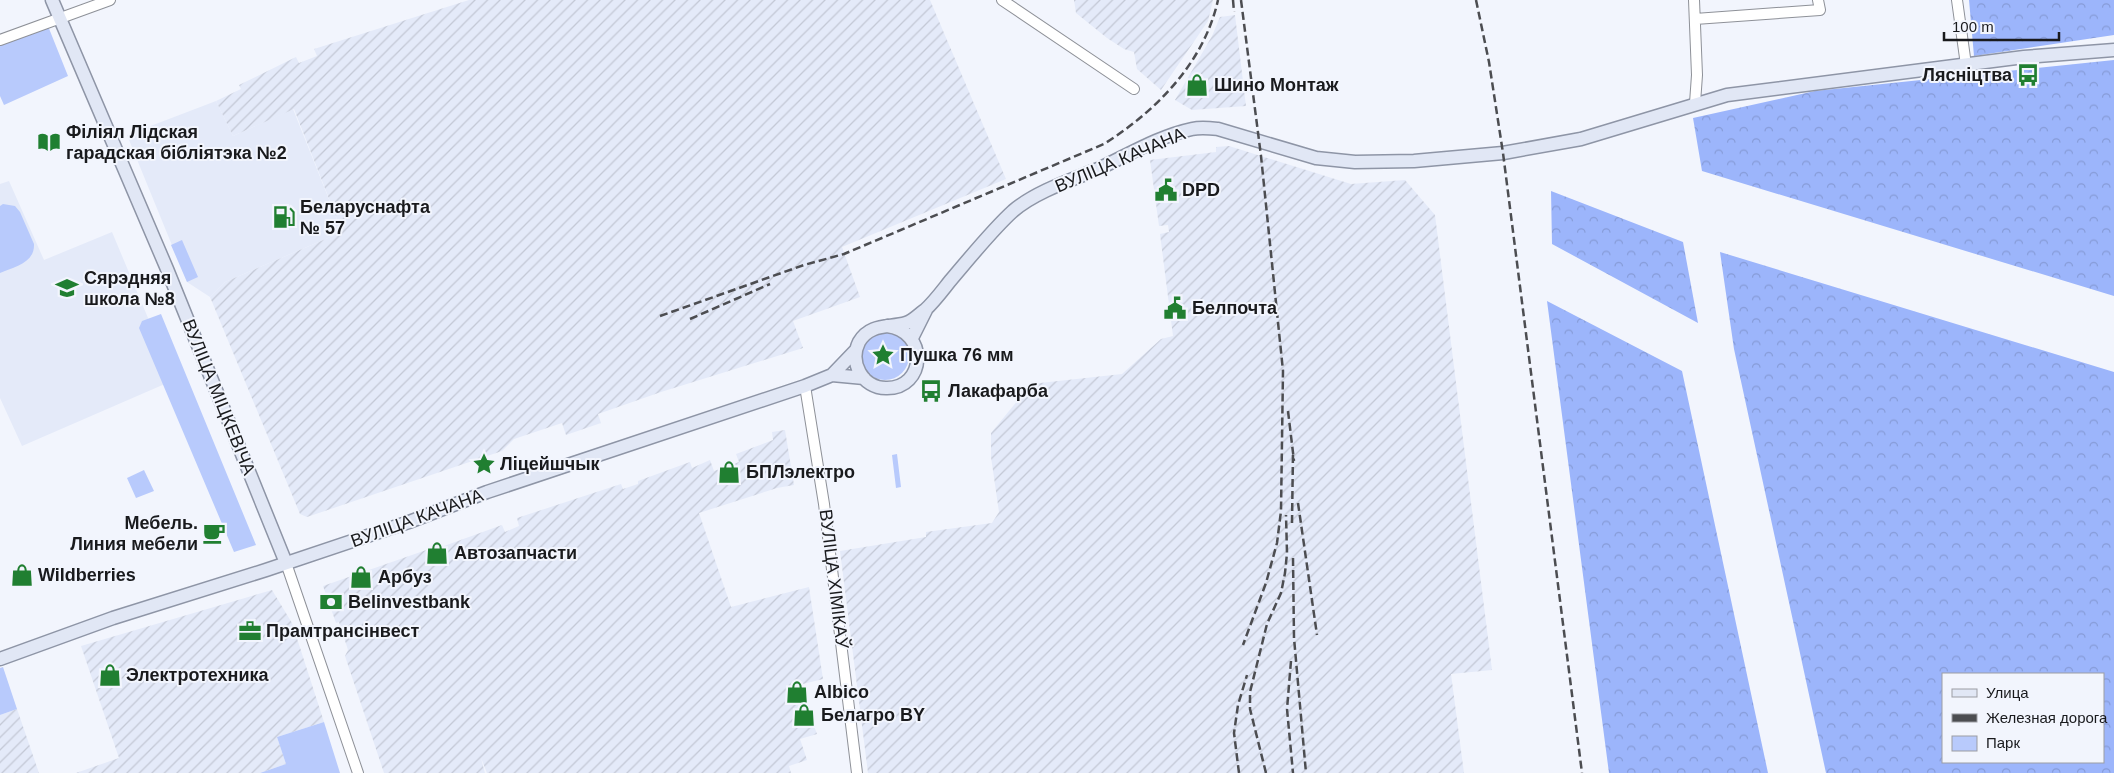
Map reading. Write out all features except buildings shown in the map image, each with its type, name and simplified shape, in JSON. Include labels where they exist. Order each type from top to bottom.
[{"type":"main road","name":"ВУЛІЦА МІЦКЕВІЧА","points":[[52,0],[167,269],[286,564]]},
{"type":"main road","name":"ВУЛІЦА КАЧАНА","points":[[0,659],[113,618],[286,564],[410,522],[487,492],[805,386],[832,375],[856,350],[860,340],[867,332],[876,327],[908,323],[927,308],[1014,211],[1046,192],[1163,139],[1191,129],[1205,127],[1218,129],[1316,158],[1355,162],[1414,161],[1534,148],[1581,139],[1695,103],[1727,95],[2024,57],[2114,50]]},
{"type":"main road","name":"ВУЛІЦА КАЧАНА","points":[[832,375],[864,378],[877,387],[886,388],[894,387],[907,381],[918,362],[916,346],[912,338],[927,308]]},
{"type":"main road","points":[[887,326],[901,329],[912,338]]},
{"type":"main road","points":[[856,350],[856,365],[864,378]]},
{"type":"street","points":[[0,40],[110,0]]},
{"type":"street","points":[[1002,0],[1134,89]]},
{"type":"street","points":[[1694,0],[1697,75],[1695,103]]},
{"type":"street","points":[[1957,0],[1966,65]]},
{"type":"street","points":[[1695,19],[1819,5]]},
{"type":"street","name":"ВУЛІЦА ХІМІКАЎ","points":[[805,386],[824,504],[857,773]]},
{"type":"street","name":"ВУЛІЦА МІЦКЕВІЧА","points":[[286,564],[358,773]]},
{"type":"shaded area","points":[[469,0],[930,0],[1006,179],[842,247],[860,297],[793,321],[803,348],[661,392],[598,414],[601,423],[566,435],[562,423],[514,439],[502,451],[307,517],[300,514],[210,297],[225,282],[342,232],[294,109],[233,136],[216,101],[241,89],[239,85],[296,57],[299,63],[317,56],[314,49]]},
{"type":"shaded area","points":[[1074,0],[1213,0],[1208,21],[1161,90],[1137,69],[1134,52],[1124,49],[1107,38],[1076,13]]},
{"type":"shaded area","points":[[1235,15],[1246,106],[1192,110],[1175,100],[1212,36],[1220,17]]},
{"type":"shaded area","points":[[216,101],[233,136],[293,109],[342,232],[225,282],[210,297],[187,282],[127,135]]},
{"type":"shaded area","name":"Лакафарба","points":[[1229,146],[1351,184],[1405,180],[1435,215],[1492,670],[1451,674],[1464,773],[868,773],[840,551],[926,537],[926,532],[992,523],[999,512],[991,457],[991,433],[1031,384],[1122,374],[1161,339],[1173,336],[1160,234],[1169,232],[1168,225],[1159,226],[1150,160],[1216,152],[1216,147]]},
{"type":"shaded area","name":"Сярэдняя школа №8","points":[[9,181],[44,260],[112,232],[174,380],[22,446],[0,398],[0,184]]},
{"type":"shaded area","points":[[785,430],[794,485],[777,488],[699,513],[731,607],[809,587],[823,679],[803,684],[806,705],[817,734],[800,739],[807,760],[789,766],[791,773],[487,773],[481,758],[485,773],[384,773],[345,656],[348,650],[339,622],[336,623],[323,586],[502,525],[505,532],[519,526],[517,518],[621,484],[623,489],[638,484],[638,481],[690,462],[692,468],[710,460],[714,471],[739,462],[736,454],[773,440],[772,432]]},
{"type":"shaded area","points":[[272,590],[292,623],[324,722],[277,737],[286,764],[260,773],[76,773],[119,758],[81,646]]},
{"type":"shaded area","points":[[17,709],[39,773],[0,773],[0,715]]},
{"type":"green space","points":[[1969,0],[2114,0],[2114,35],[1974,56]]},
{"type":"green space","points":[[48,26],[68,76],[4,105],[0,96],[0,46]]},
{"type":"green space","points":[[2114,60],[2114,296],[1702,171],[1693,118],[1815,91]]},
{"type":"green space","points":[[1551,191],[1683,242],[1698,323],[1552,244]]},
{"type":"green space","points":[[3,204],[15,206],[20,212],[34,244],[31,256],[27,260],[0,273],[0,206]]},
{"type":"green space","points":[[182,240],[198,277],[187,282],[171,245]]},
{"type":"green space","points":[[1720,252],[2114,372],[2114,773],[1826,773],[1734,349]]},
{"type":"green space","points":[[1547,301],[1682,371],[1768,773],[1609,773]]},
{"type":"green space","points":[[161,314],[256,545],[234,552],[139,328],[142,321]]},
{"type":"green space","points":[[885,332],[894,334],[902,339],[907,347],[909,356],[907,365],[902,373],[894,378],[885,380],[876,378],[868,373],[863,365],[861,356],[863,347],[868,339],[876,334]]},
{"type":"green space","points":[[897,454],[901,487],[896,488],[892,455]]},
{"type":"green space","points":[[144,470],[154,491],[136,498],[127,478]]},
{"type":"green space","points":[[3,667],[17,709],[0,715],[0,668]]},
{"type":"green space","points":[[324,722],[340,773],[260,773],[286,764],[277,737]]},
{"type":"railway","points":[[660,316],[804,265],[844,254],[1104,144],[1142,116],[1175,83],[1202,44],[1218,0]]},
{"type":"railway","points":[[1233,0],[1234,12]]},
{"type":"railway","points":[[1241,0],[1261,156],[1283,371],[1281,511],[1277,543],[1266,583],[1243,645]]},
{"type":"railway","points":[[1476,0],[1489,62],[1503,153],[1582,773]]},
{"type":"railway","points":[[690,319],[770,284]]},
{"type":"railway","points":[[1288,411],[1294,461]]},
{"type":"railway","points":[[1292,523],[1293,453]]},
{"type":"railway","points":[[1298,503],[1317,635]]},
{"type":"railway","points":[[1266,773],[1250,709],[1250,692],[1267,624],[1281,593],[1287,553],[1286,515]]},
{"type":"railway","points":[[1293,558],[1294,638],[1306,773]]},
{"type":"railway","points":[[1291,661],[1287,709],[1293,773]]},
{"type":"railway","points":[[1239,773],[1234,733],[1238,705],[1247,675]]},
{"type":"place","name":"Лясніцтва","points":[[2028,75]]},
{"type":"place","name":"Шино Монтаж","points":[[1197,85]]},
{"type":"place","name":"Філіял Лідская гарадская бібліятэка №2","points":[[49,142]]},
{"type":"place","name":"DPD","points":[[1166,190]]},
{"type":"place","name":"Беларуснафта № 57","points":[[284,217]]},
{"type":"place","name":"Сярэдняя школа №8","points":[[67,288]]},
{"type":"place","name":"Белпочта","points":[[1175,308]]},
{"type":"place","name":"Пушка 76 мм","points":[[883,355]]},
{"type":"place","name":"Лакафарба","points":[[931,391]]},
{"type":"place","name":"Ліцейшчык","points":[[484,464]]},
{"type":"place","name":"БПЛэлектро","points":[[729,472]]},
{"type":"place","name":"Мебель. Линия мебели","points":[[214,533]]},
{"type":"place","name":"Автозапчасти","points":[[437,553]]},
{"type":"place","name":"Wildberries","points":[[22,575]]},
{"type":"place","name":"Арбуз","points":[[361,577]]},
{"type":"place","name":"Belinvestbank","points":[[331,602]]},
{"type":"place","name":"Прамтрансінвест","points":[[250,631]]},
{"type":"place","name":"Электротехника","points":[[110,675]]},
{"type":"place","name":"Albico","points":[[797,692]]},
{"type":"place","name":"Белагро BY","points":[[804,715]]}]
